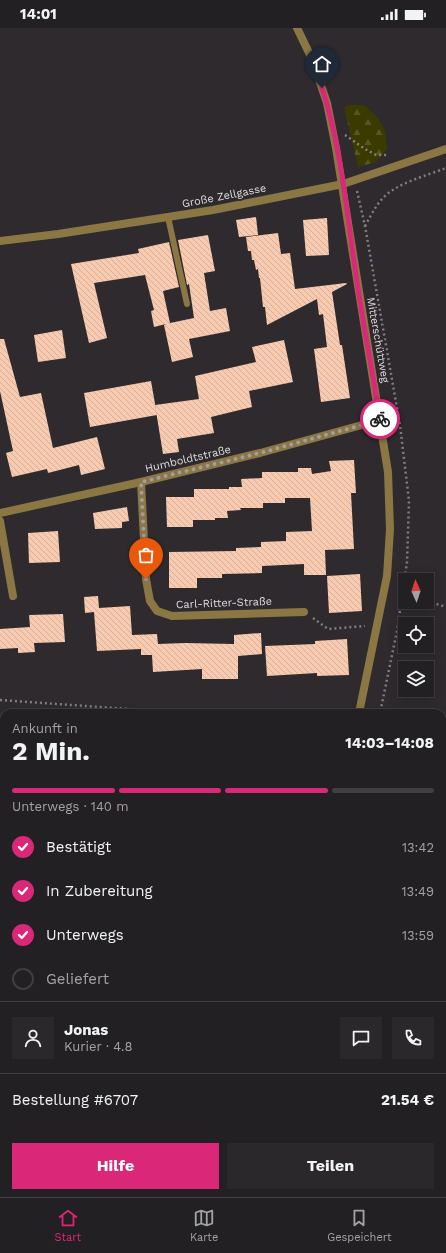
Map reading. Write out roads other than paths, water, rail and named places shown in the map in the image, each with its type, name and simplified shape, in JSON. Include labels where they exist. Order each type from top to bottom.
[{"type":"street","name":"Mitterschüttweg","points":[[298,28],[312,59],[327,103],[343,184],[355,269],[388,472],[390,529],[387,576],[360,709]]},
{"type":"street","name":"Große Zellgasse","points":[[0,241],[168,218],[343,184],[446,149]]},
{"type":"street","name":"Humboldtstraße","points":[[0,513],[141,482],[260,453],[380,420]]},
{"type":"street","name":"Carl-Ritter-Straße","points":[[141,482],[146,579],[150,601],[157,611],[172,616],[304,612]]},
{"type":"street","points":[[0,521],[13,596]]},
{"type":"lane","points":[[168,218],[187,304]]}]
